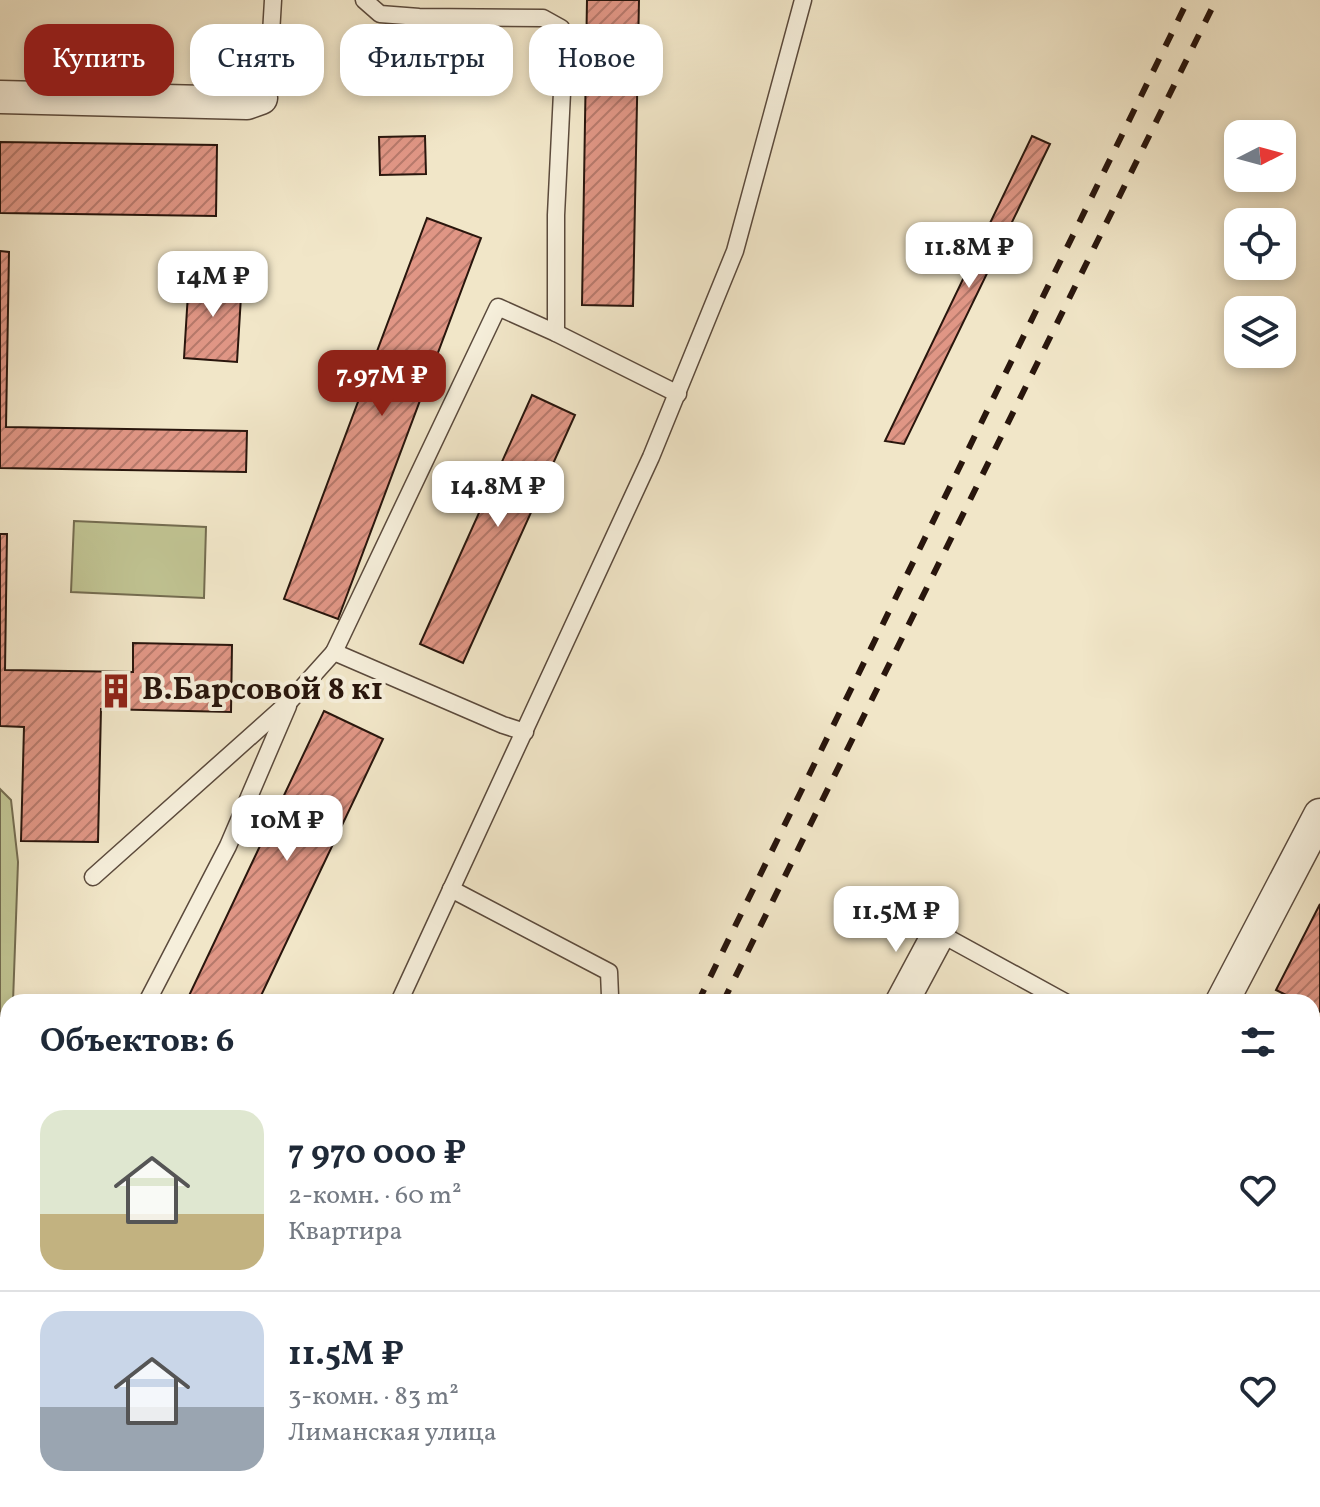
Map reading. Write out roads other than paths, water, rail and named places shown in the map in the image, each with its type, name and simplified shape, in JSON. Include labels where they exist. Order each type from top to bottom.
[{"type":"street","points":[[0,97],[247,103],[261,98]]},
{"type":"street","points":[[1226,994],[1320,815]]},
{"type":"street","points":[[906,994],[939,933]]},
{"type":"lane","points":[[261,98],[268,85],[273,0]]},
{"type":"lane","points":[[364,0],[380,14],[543,18],[561,28],[563,72],[556,215],[556,333]]},
{"type":"lane","points":[[403,994],[678,394],[735,251],[803,0]]},
{"type":"lane","points":[[93,877],[290,701],[334,652],[498,307],[678,394]]},
{"type":"lane","points":[[334,652],[525,732]]},
{"type":"lane","points":[[151,994],[228,846],[290,701]]},
{"type":"lane","points":[[451,889],[609,972],[610,994]]},
{"type":"lane","points":[[939,933],[1050,994]]},
{"type":"railway","points":[[702,994],[1188,0]]},
{"type":"railway","points":[[727,994],[1216,0]]},
{"type":"place","name":"В.Барсовой 8 к1","points":[[116,691]]}]
